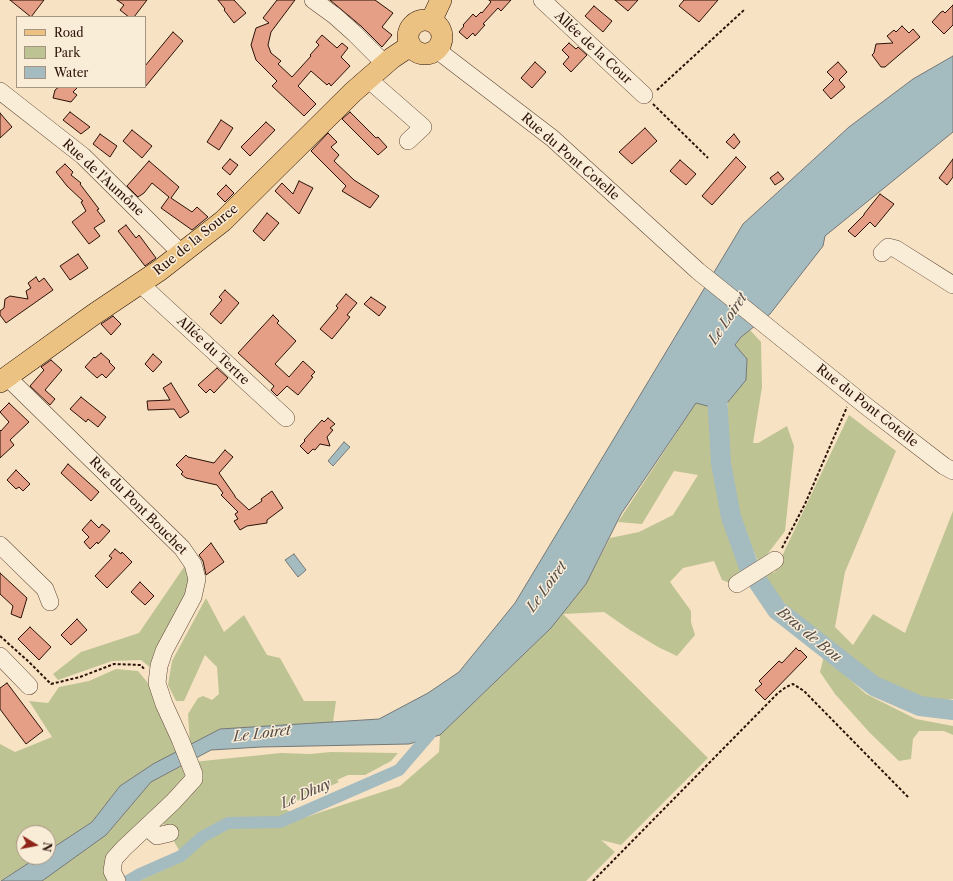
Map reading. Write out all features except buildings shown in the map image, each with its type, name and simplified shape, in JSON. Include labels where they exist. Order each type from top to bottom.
[{"type":"main road","points":[[431,21],[442,0]]},
{"type":"main road","points":[[421,21],[431,21],[440,28],[442,33],[441,45],[433,53],[418,53],[410,46],[408,36],[412,26],[421,21]]},
{"type":"main road","name":"Rue de la Source","points":[[4,379],[93,315],[182,254],[223,221],[353,92],[385,64],[410,46]]},
{"type":"street","points":[[313,0],[345,24],[385,64]]},
{"type":"street","name":"Allée de la Cour","points":[[542,0],[644,95]]},
{"type":"street","name":"Rue du Pont Cotelle","points":[[437,50],[552,138],[698,271],[852,395],[944,466],[953,471]]},
{"type":"street","points":[[368,79],[423,127],[408,141]]},
{"type":"street","name":"Rue de l'Aumône","points":[[0,91],[83,156],[182,254]]},
{"type":"street","points":[[882,253],[888,247],[896,249],[953,285]]},
{"type":"street","name":"Allée du Tertre","points":[[144,281],[148,290],[286,418]]},
{"type":"street","name":"Rue du Pont Bouchet","points":[[4,379],[182,548],[193,564],[197,579],[193,597],[164,651],[159,666],[157,683],[164,704],[194,774],[194,779],[114,859],[112,871],[116,880]]},
{"type":"street","points":[[0,546],[45,589],[50,602]]},
{"type":"street","points":[[737,584],[775,560]]},
{"type":"street","points":[[0,656],[29,686]]},
{"type":"street","points":[[147,827],[157,836],[170,833]]},
{"type":"path","points":[[644,95],[652,94],[744,10]]},
{"type":"path","points":[[644,95],[708,158]]},
{"type":"path","points":[[775,560],[805,504],[852,395]]},
{"type":"path","points":[[0,636],[51,684],[80,677],[114,664],[141,665],[157,683]]},
{"type":"path","points":[[593,881],[778,693],[793,684],[804,691],[909,798]]},
{"type":"green space","points":[[750,330],[761,342],[762,387],[753,443],[758,443],[787,426],[794,446],[785,531],[763,560],[774,573],[849,415],[896,451],[845,572],[835,627],[853,645],[873,614],[905,633],[953,511],[953,699],[926,699],[885,683],[861,668],[796,614],[779,598],[766,581],[734,503],[727,428],[728,402],[746,380],[747,359],[735,346],[741,337]]},
{"type":"green space","points":[[696,403],[711,407],[714,471],[741,574],[730,583],[722,580],[714,561],[683,568],[670,582],[691,611],[691,622],[695,635],[677,656],[658,647],[604,612],[563,614],[708,758],[621,845],[601,840],[615,852],[586,881],[139,881],[185,860],[161,820],[193,762],[281,753],[398,753],[391,761],[365,775],[348,775],[337,780],[339,782],[283,808],[303,818],[400,786],[439,752],[440,735],[551,628],[586,584],[610,538],[639,532],[673,515],[698,475],[674,471],[642,524],[618,522]]},
{"type":"green space","points":[[186,564],[192,585],[151,668],[141,660],[112,661],[58,680],[53,674],[81,652],[139,633]]},
{"type":"green space","points":[[206,598],[224,632],[244,615],[267,655],[280,658],[304,701],[336,701],[333,722],[220,729],[190,745],[188,714],[198,698],[203,696],[212,700],[219,694],[217,667],[205,655],[184,701],[176,701],[168,685],[172,661]]},
{"type":"green space","points":[[824,656],[866,694],[916,719],[953,726],[953,735],[944,731],[919,731],[913,739],[911,759],[899,761],[870,733],[835,694],[820,672]]},
{"type":"green space","points":[[116,669],[138,671],[153,689],[177,752],[153,764],[120,786],[92,822],[56,846],[56,825],[16,825],[16,865],[25,865],[0,881],[0,744],[15,752],[52,737],[29,701],[48,703],[59,687],[89,681]]},
{"type":"green space","points":[[182,766],[187,782],[123,842],[112,881],[42,881],[106,835],[151,782]]},
{"type":"water","name":"Le Loiret","points":[[953,56],[953,132],[825,236],[823,246],[770,314],[741,337],[735,345],[747,359],[746,380],[728,402],[711,407],[696,403],[621,514],[586,584],[551,628],[440,735],[409,744],[261,747],[211,750],[151,782],[106,835],[42,881],[1,881],[26,865],[56,865],[56,846],[92,822],[120,786],[153,764],[220,729],[379,719],[428,693],[459,672],[515,603],[743,224],[849,127],[913,79]]},
{"type":"water","points":[[344,442],[350,447],[333,466],[328,461]]},
{"type":"water","points":[[294,554],[306,570],[298,577],[285,560]]},
{"type":"waterway","name":"Bras de Bou","points":[[718,378],[717,393],[721,463],[731,517],[750,570],[777,610],[874,686],[920,706],[953,710]]},
{"type":"waterway","name":"Le Dhuy","points":[[128,881],[140,874],[181,856],[202,837],[228,823],[280,822],[399,770],[430,734],[432,727]]}]
